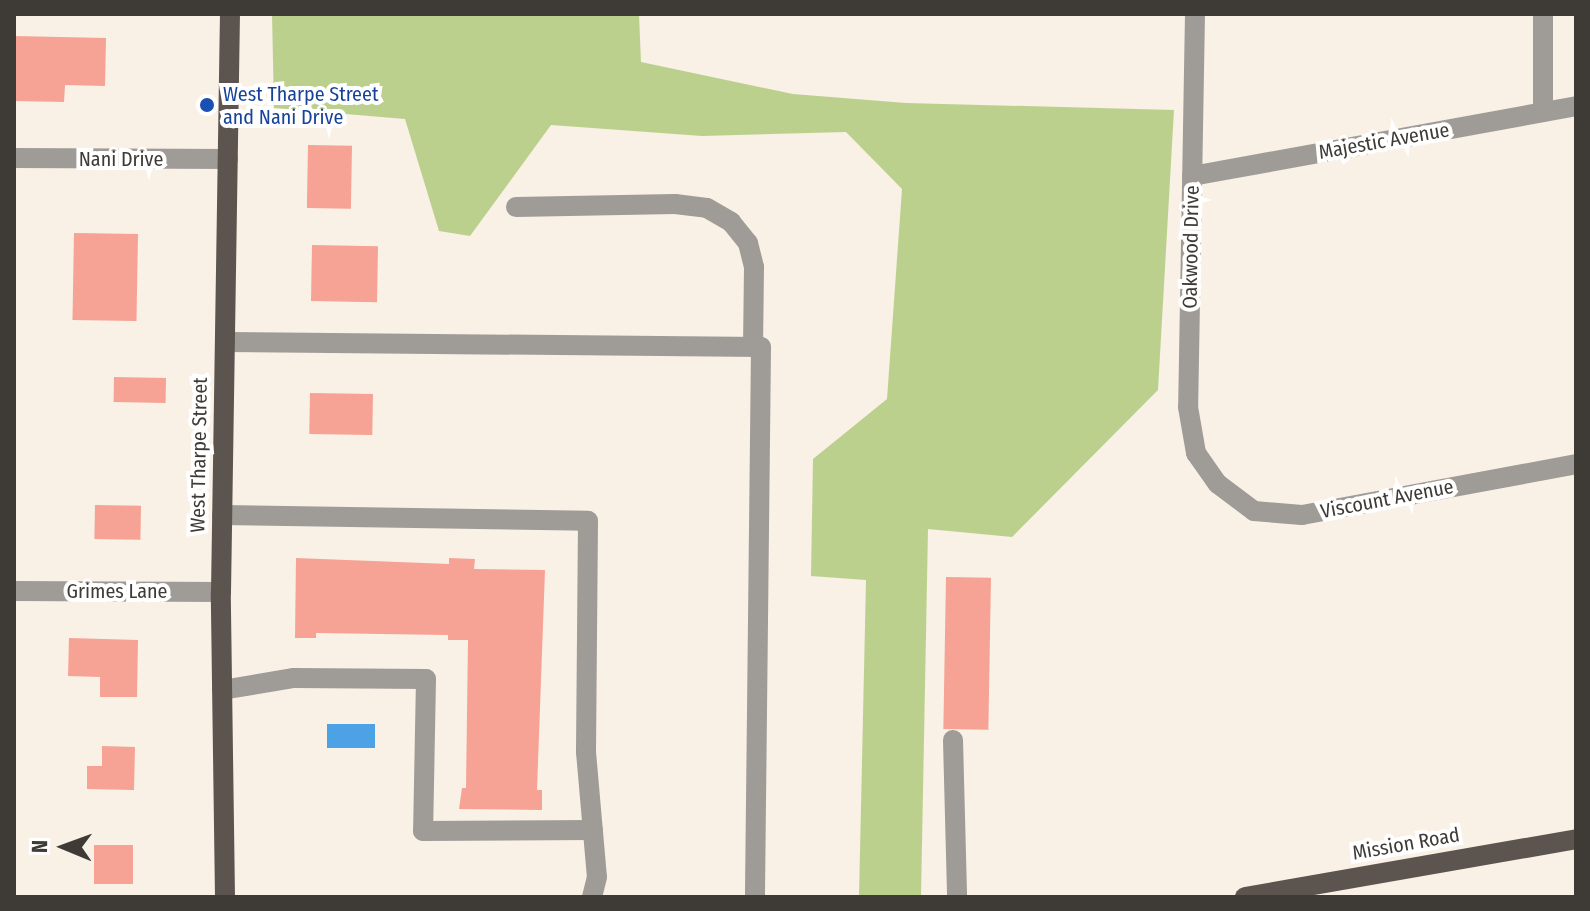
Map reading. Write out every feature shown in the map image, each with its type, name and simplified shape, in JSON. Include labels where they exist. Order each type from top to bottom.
[{"type":"main road","name":"West Tharpe Street","points":[[225,897],[221,592],[230,14]]},
{"type":"main road","name":"Mission Road","points":[[1245,897],[1576,839]]},
{"type":"street","name":"Oakwood Drive","points":[[1195,14],[1188,407],[1196,453],[1211,474]]},
{"type":"street","points":[[1543,14],[1543,112]]},
{"type":"street","name":"Majestic Avenue","points":[[1192,176],[1576,106]]},
{"type":"street","name":"Nani Drive","points":[[14,158],[228,159]]},
{"type":"street","points":[[516,207],[675,204],[707,208],[731,222],[748,243],[754,267],[753,347]]},
{"type":"street","points":[[225,342],[761,347],[755,897]]},
{"type":"street","name":"Viscount Avenue","points":[[1211,474],[1237,501],[1275,516],[1576,464]]},
{"type":"street","points":[[222,515],[588,521],[586,752],[597,877],[592,897]]},
{"type":"street","name":"Grimes Lane","points":[[14,591],[221,592]]},
{"type":"street","points":[[222,690],[294,678],[426,679],[423,831],[593,830]]},
{"type":"street","points":[[953,740],[957,897]]},
{"type":"green space","points":[[272,14],[639,14],[641,62],[793,94],[906,103],[1174,110],[1158,390],[1012,537],[928,529],[921,897],[859,897],[866,580],[811,576],[813,459],[887,399],[902,189],[846,132],[702,136],[551,125],[470,236],[439,231],[405,119],[274,108]]},
{"type":"water","points":[[327,724],[375,724],[375,748],[327,748]]},
{"type":"building","points":[[14,36],[106,38],[105,86],[65,85],[64,102],[14,101]]},
{"type":"building","points":[[308,145],[352,146],[351,209],[307,208]]},
{"type":"building","points":[[74,233],[138,234],[136,321],[72,320]]},
{"type":"building","points":[[312,245],[378,246],[377,302],[311,301]]},
{"type":"building","points":[[114,377],[166,378],[166,403],[114,402]]},
{"type":"building","points":[[310,393],[373,394],[372,435],[309,434]]},
{"type":"building","points":[[95,505],[141,506],[140,540],[94,539]]},
{"type":"building","points":[[296,558],[449,564],[449,558],[475,559],[474,569],[545,570],[537,790],[542,790],[542,810],[459,809],[462,788],[466,788],[468,640],[448,640],[448,635],[316,633],[316,638],[295,638]]},
{"type":"building","points":[[946,577],[991,578],[988,730],[943,729]]},
{"type":"building","points":[[69,638],[138,640],[137,697],[100,697],[100,677],[68,676]]},
{"type":"building","points":[[102,746],[135,747],[134,790],[87,789],[87,766],[102,766]]},
{"type":"building","points":[[94,845],[133,845],[133,884],[94,884]]},
{"type":"place","name":"West Tharpe Street and Nani Drive","points":[[207,105]]}]
